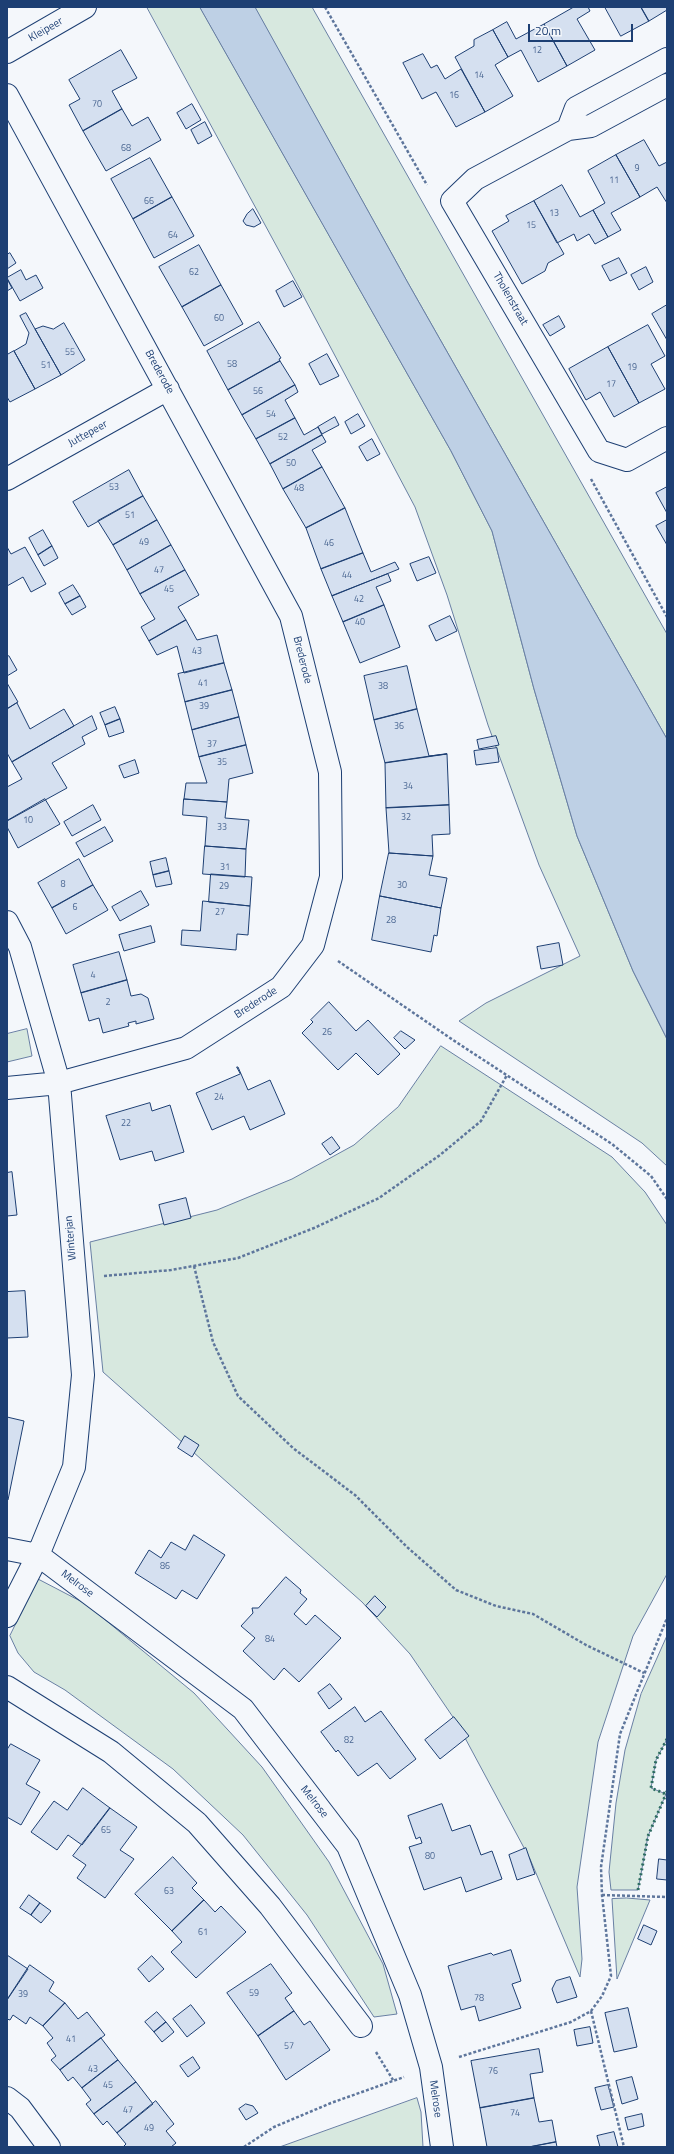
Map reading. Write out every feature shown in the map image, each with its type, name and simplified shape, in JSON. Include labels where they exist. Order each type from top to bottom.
[{"type":"street","name":"Kleipeer","points":[[7,52],[85,7]]},
{"type":"street","points":[[568,129],[576,108],[667,59]]},
{"type":"street","name":"Tholenstraat","points":[[667,85],[591,126],[568,129],[475,179],[452,201],[599,451],[626,460],[667,438]]},
{"type":"street","name":"Brederode","points":[[7,95],[291,616],[330,772],[331,877],[313,945],[280,987],[186,1048],[58,1083],[7,1088]]},
{"type":"street","name":"Juttepeer","points":[[7,479],[168,389]]},
{"type":"street","name":"Winterjan","points":[[7,922],[20,947],[58,1083],[82,1375],[74,1467],[38,1555]]},
{"type":"street","name":"Melrose","points":[[7,1549],[38,1555],[243,1709],[348,1846],[410,1995],[431,2067],[442,2147]]},
{"type":"street","points":[[7,1616],[38,1555]]},
{"type":"street","points":[[7,1687],[111,1752],[197,1823],[270,1906],[361,2026]]},
{"type":"street","points":[[7,2098],[20,2108],[49,2147]]},
{"type":"path","points":[[313,945],[612,1144],[651,1176],[667,1199]]},
{"type":"path","points":[[74,1278],[171,1270],[238,1258],[314,1228],[379,1198],[440,1154],[481,1121],[507,1075]]},
{"type":"path","points":[[194,1266],[213,1342],[238,1396],[293,1448],[355,1495],[407,1547],[456,1590],[496,1606],[533,1614],[586,1645],[644,1674]]},
{"type":"path","points":[[244,2147],[274,2126],[331,2103],[431,2067],[571,2022],[591,2011],[602,1996],[611,1976],[602,1896],[601,1867],[620,1734],[667,1618]]},
{"type":"path","points":[[602,1896],[667,1897]]},
{"type":"path","points":[[591,2011],[624,2147]]},
{"type":"path","points":[[361,2026],[393,2080]]},
{"type":"shaded area","points":[[147,7],[200,7],[451,451],[492,531],[534,689],[577,836],[633,971],[667,1039],[667,1166],[642,1143],[459,1021],[486,1003],[580,956],[539,865],[488,725],[447,595],[415,507],[296,282]]},
{"type":"shaded area","points":[[255,7],[312,7],[667,634],[667,739],[408,283]]},
{"type":"shaded area","points":[[27,1029],[32,1056],[7,1062],[7,1034]]},
{"type":"shaded area","points":[[441,1046],[612,1157],[645,1192],[667,1225],[667,1574],[633,1636],[598,1742],[577,1887],[582,1959],[580,1977],[530,1859],[457,1723],[410,1654],[362,1602],[103,1372],[90,1242],[217,1210],[292,1179],[354,1145],[398,1107]]},
{"type":"shaded area","points":[[38,1579],[86,1604],[194,1693],[262,1767],[329,1862],[383,1964],[397,2014],[374,2017],[307,1915],[243,1835],[173,1769],[65,1690],[34,1672],[18,1653],[10,1636]]},
{"type":"shaded area","points":[[667,1636],[667,1739],[656,1760],[651,1788],[666,1794],[648,1836],[638,1890],[611,1890],[609,1872],[616,1803],[625,1750],[641,1694]]},
{"type":"shaded area","points":[[627,1898],[650,1900],[617,1979],[612,1899]]},
{"type":"shaded area","points":[[417,2098],[421,2112],[423,2147],[280,2147]]},
{"type":"water","points":[[200,7],[255,7],[408,283],[667,739],[667,1039],[633,971],[577,836],[534,689],[492,531],[451,451]]},
{"type":"building","points":[[571,7],[588,7],[590,11],[577,19],[595,50],[567,66],[544,24],[572,8]]},
{"type":"building","points":[[605,7],[641,7],[649,21],[621,36]]},
{"type":"building","points":[[641,7],[667,7],[667,10],[649,21]]},
{"type":"building","points":[[507,22],[516,39],[544,24],[567,66],[538,82],[521,50],[508,57],[493,30]]},
{"type":"building","points":[[493,30],[508,57],[495,65],[513,96],[485,112],[455,57],[474,46],[474,40]]},
{"type":"building","points":[[121,50],[137,78],[112,91],[122,109],[83,131],[69,105],[80,99],[69,80]]},
{"type":"building","points":[[423,54],[431,68],[437,65],[445,79],[461,69],[485,112],[456,127],[436,92],[422,99],[403,63]]},
{"type":"building","points":[[192,104],[201,120],[186,129],[177,113]]},
{"type":"building","points":[[122,109],[132,126],[148,117],[161,140],[106,171],[83,131]]},
{"type":"building","points":[[205,122],[212,136],[198,144],[191,130]]},
{"type":"building","points":[[644,140],[659,166],[667,162],[667,203],[657,187],[640,197],[616,155]]},
{"type":"building","points":[[616,155],[640,197],[611,213],[621,230],[608,237],[593,210],[605,203],[588,171]]},
{"type":"building","points":[[150,158],[172,197],[133,219],[111,179]]},
{"type":"building","points":[[562,185],[580,217],[593,210],[608,237],[595,244],[589,234],[577,241],[574,234],[557,243],[534,201]]},
{"type":"building","points":[[172,197],[194,236],[154,258],[133,219]]},
{"type":"building","points":[[534,201],[564,254],[548,263],[545,271],[522,284],[492,231],[509,221],[506,216]]},
{"type":"building","points":[[253,209],[261,223],[254,227],[246,225],[243,221],[247,214]]},
{"type":"building","points":[[199,245],[221,285],[182,307],[159,267]]},
{"type":"building","points":[[10,253],[16,263],[7,269],[7,255]]},
{"type":"building","points":[[619,258],[627,273],[610,281],[602,266]]},
{"type":"building","points":[[646,267],[653,282],[639,290],[631,275]]},
{"type":"building","points":[[21,270],[26,280],[36,275],[43,288],[20,301],[7,278]]},
{"type":"building","points":[[7,279],[12,288],[7,291]]},
{"type":"building","points":[[293,281],[302,297],[284,307],[276,291]]},
{"type":"building","points":[[221,285],[243,324],[204,346],[182,307]]},
{"type":"building","points":[[667,305],[667,340],[652,314]]},
{"type":"building","points":[[26,313],[61,375],[35,389],[14,351],[26,344],[29,333],[20,316]]},
{"type":"building","points":[[559,316],[565,327],[550,336],[543,325]]},
{"type":"building","points":[[259,322],[281,358],[279,359],[280,361],[228,390],[207,351]]},
{"type":"building","points":[[64,323],[85,360],[61,375],[35,329],[43,326],[53,329]]},
{"type":"building","points":[[648,325],[665,356],[651,364],[665,389],[639,403],[608,347]]},
{"type":"building","points":[[608,347],[639,403],[614,417],[600,392],[586,400],[569,369]]},
{"type":"building","points":[[14,351],[35,389],[10,402],[7,397],[7,355]]},
{"type":"building","points":[[327,354],[339,376],[320,385],[309,364]]},
{"type":"building","points":[[280,361],[295,385],[242,415],[228,390]]},
{"type":"building","points":[[295,385],[298,392],[285,400],[295,418],[256,439],[242,415]]},
{"type":"building","points":[[358,414],[365,426],[351,434],[345,422]]},
{"type":"building","points":[[335,417],[339,425],[322,434],[318,427]]},
{"type":"building","points":[[295,418],[304,435],[318,427],[322,435],[270,464],[256,439]]},
{"type":"building","points":[[322,435],[326,442],[312,450],[322,467],[283,489],[270,464]]},
{"type":"building","points":[[372,439],[380,454],[367,461],[359,447]]},
{"type":"building","points":[[322,467],[345,508],[306,528],[283,489]]},
{"type":"building","points":[[129,470],[143,496],[88,527],[73,502]]},
{"type":"building","points":[[667,487],[667,513],[656,493]]},
{"type":"building","points":[[143,496],[157,520],[113,545],[98,521]]},
{"type":"building","points":[[345,508],[363,553],[321,569],[306,528]]},
{"type":"building","points":[[157,520],[171,545],[127,570],[113,545]]},
{"type":"building","points":[[667,520],[667,545],[656,526]]},
{"type":"building","points":[[43,530],[52,546],[38,555],[29,538]]},
{"type":"building","points":[[171,545],[185,570],[140,594],[127,570]]},
{"type":"building","points":[[52,546],[58,558],[44,566],[38,555]]},
{"type":"building","points":[[7,547],[11,554],[25,547],[46,584],[31,592],[23,577],[7,586]]},
{"type":"building","points":[[363,553],[371,572],[395,562],[399,569],[332,596],[321,569]]},
{"type":"building","points":[[429,557],[436,573],[417,581],[410,564]]},
{"type":"building","points":[[185,570],[199,595],[178,607],[186,620],[149,641],[141,627],[155,619],[140,594]]},
{"type":"building","points":[[388,574],[391,581],[376,587],[384,605],[343,622],[332,596]]},
{"type":"building","points":[[73,585],[80,596],[65,604],[59,593]]},
{"type":"building","points":[[80,596],[86,607],[72,615],[65,604]]},
{"type":"building","points":[[384,605],[400,647],[360,663],[343,622]]},
{"type":"building","points":[[450,616],[457,631],[436,641],[429,626]]},
{"type":"building","points":[[186,620],[197,640],[217,635],[224,663],[184,673],[177,646],[157,655],[149,641]]},
{"type":"building","points":[[9,656],[17,670],[7,676],[7,657]]},
{"type":"building","points":[[224,663],[232,690],[185,702],[178,674]]},
{"type":"building","points":[[407,666],[417,709],[374,720],[364,676]]},
{"type":"building","points":[[7,683],[18,702],[7,709]]},
{"type":"building","points":[[232,690],[239,717],[192,730],[185,702]]},
{"type":"building","points":[[17,703],[30,729],[64,709],[74,726],[12,762],[7,753],[7,709]]},
{"type":"building","points":[[115,707],[120,719],[105,725],[100,713]]},
{"type":"building","points":[[417,709],[429,756],[447,754],[385,763],[374,720]]},
{"type":"building","points":[[92,716],[97,729],[82,737],[85,744],[52,763],[67,788],[7,821],[7,787],[22,779],[12,762]]},
{"type":"building","points":[[239,717],[246,745],[199,757],[192,730]]},
{"type":"building","points":[[120,719],[124,732],[109,737],[105,725]]},
{"type":"building","points":[[496,736],[499,745],[479,749],[477,740]]},
{"type":"building","points":[[246,745],[253,773],[229,779],[227,802],[184,799],[186,783],[207,783],[199,757]]},
{"type":"building","points":[[497,748],[499,762],[476,765],[474,751]]},
{"type":"building","points":[[447,754],[449,805],[386,808],[385,763]]},
{"type":"building","points":[[135,760],[139,773],[124,778],[119,766]]},
{"type":"building","points":[[45,799],[60,824],[18,848],[7,827],[7,821]]},
{"type":"building","points":[[184,799],[227,802],[225,818],[249,820],[246,849],[205,846],[207,817],[183,815]]},
{"type":"building","points":[[93,805],[101,820],[72,836],[64,822]]},
{"type":"building","points":[[449,805],[450,834],[432,835],[433,856],[389,853],[386,808]]},
{"type":"building","points":[[105,827],[113,841],[84,857],[76,843]]},
{"type":"building","points":[[205,846],[246,849],[245,877],[203,874]]},
{"type":"building","points":[[389,853],[433,856],[429,875],[447,878],[441,908],[380,896]]},
{"type":"building","points":[[166,858],[169,871],[153,875],[150,862]]},
{"type":"building","points":[[79,859],[93,885],[52,908],[38,883]]},
{"type":"building","points":[[169,871],[172,884],[156,887],[153,875]]},
{"type":"building","points":[[211,874],[252,877],[250,906],[209,902]]},
{"type":"building","points":[[93,885],[108,910],[66,934],[52,908]]},
{"type":"building","points":[[141,891],[149,905],[120,921],[112,907]]},
{"type":"building","points":[[380,896],[441,908],[437,936],[434,935],[431,952],[372,940]]},
{"type":"building","points":[[203,901],[250,906],[248,935],[237,934],[236,950],[181,945],[182,930],[200,931]]},
{"type":"building","points":[[151,926],[155,942],[124,951],[119,935]]},
{"type":"building","points":[[559,943],[563,965],[541,969],[537,947]]},
{"type":"building","points":[[119,952],[127,980],[81,993],[73,965]]},
{"type":"building","points":[[127,980],[131,996],[141,994],[148,998],[154,1019],[136,1024],[136,1021],[128,1023],[129,1026],[103,1033],[99,1018],[89,1021],[81,993]]},
{"type":"building","points":[[329,1002],[356,1031],[368,1020],[400,1054],[378,1075],[356,1053],[338,1070],[302,1033],[313,1022],[311,1020]]},
{"type":"building","points":[[401,1031],[415,1040],[405,1049],[394,1038]]},
{"type":"building","points":[[237,1067],[248,1090],[270,1080],[285,1114],[250,1130],[244,1116],[212,1130],[196,1093],[240,1074]]},
{"type":"building","points":[[150,1103],[152,1111],[170,1105],[184,1152],[155,1161],[152,1151],[120,1160],[106,1116]]},
{"type":"building","points":[[332,1137],[340,1148],[330,1155],[322,1144]]},
{"type":"building","points":[[12,1172],[17,1215],[7,1216],[7,1173]]},
{"type":"building","points":[[186,1198],[191,1218],[164,1225],[159,1205]]},
{"type":"building","points":[[25,1291],[28,1337],[7,1338],[7,1292]]},
{"type":"building","points":[[7,1417],[24,1421],[8,1500],[7,1500]]},
{"type":"building","points":[[185,1436],[199,1445],[192,1457],[178,1448]]},
{"type":"building","points":[[194,1535],[225,1555],[197,1599],[182,1590],[176,1599],[135,1573],[149,1550],[161,1558],[171,1542],[185,1550]]},
{"type":"building","points":[[286,1577],[301,1590],[300,1593],[307,1599],[294,1614],[306,1625],[315,1615],[341,1638],[299,1682],[284,1668],[274,1680],[243,1651],[255,1638],[241,1626],[253,1613],[252,1608],[258,1608]]},
{"type":"building","points":[[375,1596],[386,1607],[377,1617],[366,1606]]},
{"type":"building","points":[[330,1684],[342,1699],[329,1709],[318,1693]]},
{"type":"building","points":[[355,1707],[365,1722],[381,1711],[416,1759],[390,1779],[377,1763],[358,1776],[338,1750],[336,1752],[321,1732]]},
{"type":"building","points":[[454,1717],[469,1736],[440,1759],[425,1740]]},
{"type":"building","points":[[11,1744],[40,1760],[26,1784],[40,1792],[21,1825],[7,1817],[7,1750]]},
{"type":"building","points":[[83,1788],[110,1808],[82,1845],[68,1835],[57,1850],[31,1832],[54,1801],[67,1810]]},
{"type":"building","points":[[442,1804],[452,1831],[470,1825],[481,1855],[492,1851],[502,1879],[466,1892],[461,1877],[424,1890],[409,1847],[422,1843],[420,1837],[416,1839],[408,1816]]},
{"type":"building","points":[[110,1808],[137,1827],[120,1850],[134,1859],[105,1898],[77,1878],[86,1865],[73,1856]]},
{"type":"building","points":[[526,1848],[535,1874],[517,1880],[509,1855]]},
{"type":"building","points":[[173,1857],[197,1883],[192,1888],[204,1900],[172,1931],[135,1894]]},
{"type":"building","points":[[659,1859],[667,1860],[667,1880],[657,1879]]},
{"type":"building","points":[[29,1895],[40,1903],[31,1915],[20,1908]]},
{"type":"building","points":[[204,1900],[215,1912],[221,1906],[246,1932],[196,1978],[171,1952],[182,1942],[172,1931]]},
{"type":"building","points":[[40,1903],[51,1911],[41,1923],[31,1915]]},
{"type":"building","points":[[644,1925],[657,1931],[651,1945],[638,1939]]},
{"type":"building","points":[[511,1950],[521,1981],[512,1984],[521,2008],[479,2021],[475,2006],[461,2010],[448,1966],[491,1953],[493,1955]]},
{"type":"building","points":[[7,1955],[28,1969],[7,2000]]},
{"type":"building","points":[[152,1956],[164,1969],[149,1982],[138,1969]]},
{"type":"building","points":[[271,1964],[292,1993],[285,1998],[294,2011],[258,2036],[227,1993]]},
{"type":"building","points":[[30,1965],[54,1982],[49,1991],[65,2003],[43,2026],[30,2017],[26,2024],[13,2015],[10,2020],[7,2019],[7,2000]]},
{"type":"building","points":[[570,1977],[577,1997],[557,2003],[552,1989],[556,1981]]},
{"type":"building","points":[[65,2003],[78,2019],[87,2012],[105,2035],[60,2070],[51,2060],[56,2056],[47,2043],[53,2038],[43,2026]]},
{"type":"building","points":[[191,2005],[205,2023],[187,2037],[173,2019]]},
{"type":"building","points":[[628,2008],[637,2047],[614,2052],[605,2013]]},
{"type":"building","points":[[294,2011],[304,2025],[310,2021],[330,2050],[286,2080],[258,2036]]},
{"type":"building","points":[[157,2012],[166,2022],[154,2032],[145,2022]]},
{"type":"building","points":[[166,2022],[174,2032],[162,2042],[154,2032]]},
{"type":"building","points":[[590,2027],[593,2043],[577,2046],[574,2030]]},
{"type":"building","points":[[101,2038],[118,2060],[82,2088],[73,2077],[68,2081],[60,2070]]},
{"type":"building","points":[[539,2049],[543,2072],[530,2074],[534,2098],[480,2108],[471,2061]]},
{"type":"building","points":[[193,2057],[200,2068],[188,2077],[180,2066]]},
{"type":"building","points":[[118,2060],[136,2082],[94,2114],[86,2104],[91,2100],[82,2088]]},
{"type":"building","points":[[632,2077],[638,2099],[622,2104],[616,2081]]},
{"type":"building","points":[[136,2082],[153,2104],[117,2133],[107,2121],[103,2125],[94,2114]]},
{"type":"building","points":[[608,2085],[614,2107],[601,2110],[595,2088]]},
{"type":"building","points":[[534,2098],[539,2122],[552,2120],[556,2142],[529,2147],[487,2147],[480,2108]]},
{"type":"building","points":[[156,2101],[174,2124],[166,2131],[176,2143],[171,2147],[123,2147],[126,2144],[117,2133]]},
{"type":"building","points":[[246,2104],[253,2106],[258,2113],[246,2120],[239,2109]]},
{"type":"building","points":[[642,2114],[644,2126],[628,2130],[625,2118]]},
{"type":"building","points":[[614,2132],[618,2147],[600,2147],[597,2136]]},
{"type":"building","points":[[556,2142],[557,2147],[529,2147]]},
{"type":"hedge","points":[[667,1739],[656,1760],[651,1788],[666,1794],[667,1791]]},
{"type":"hedge","points":[[638,1890],[648,1836],[666,1794]]}]
